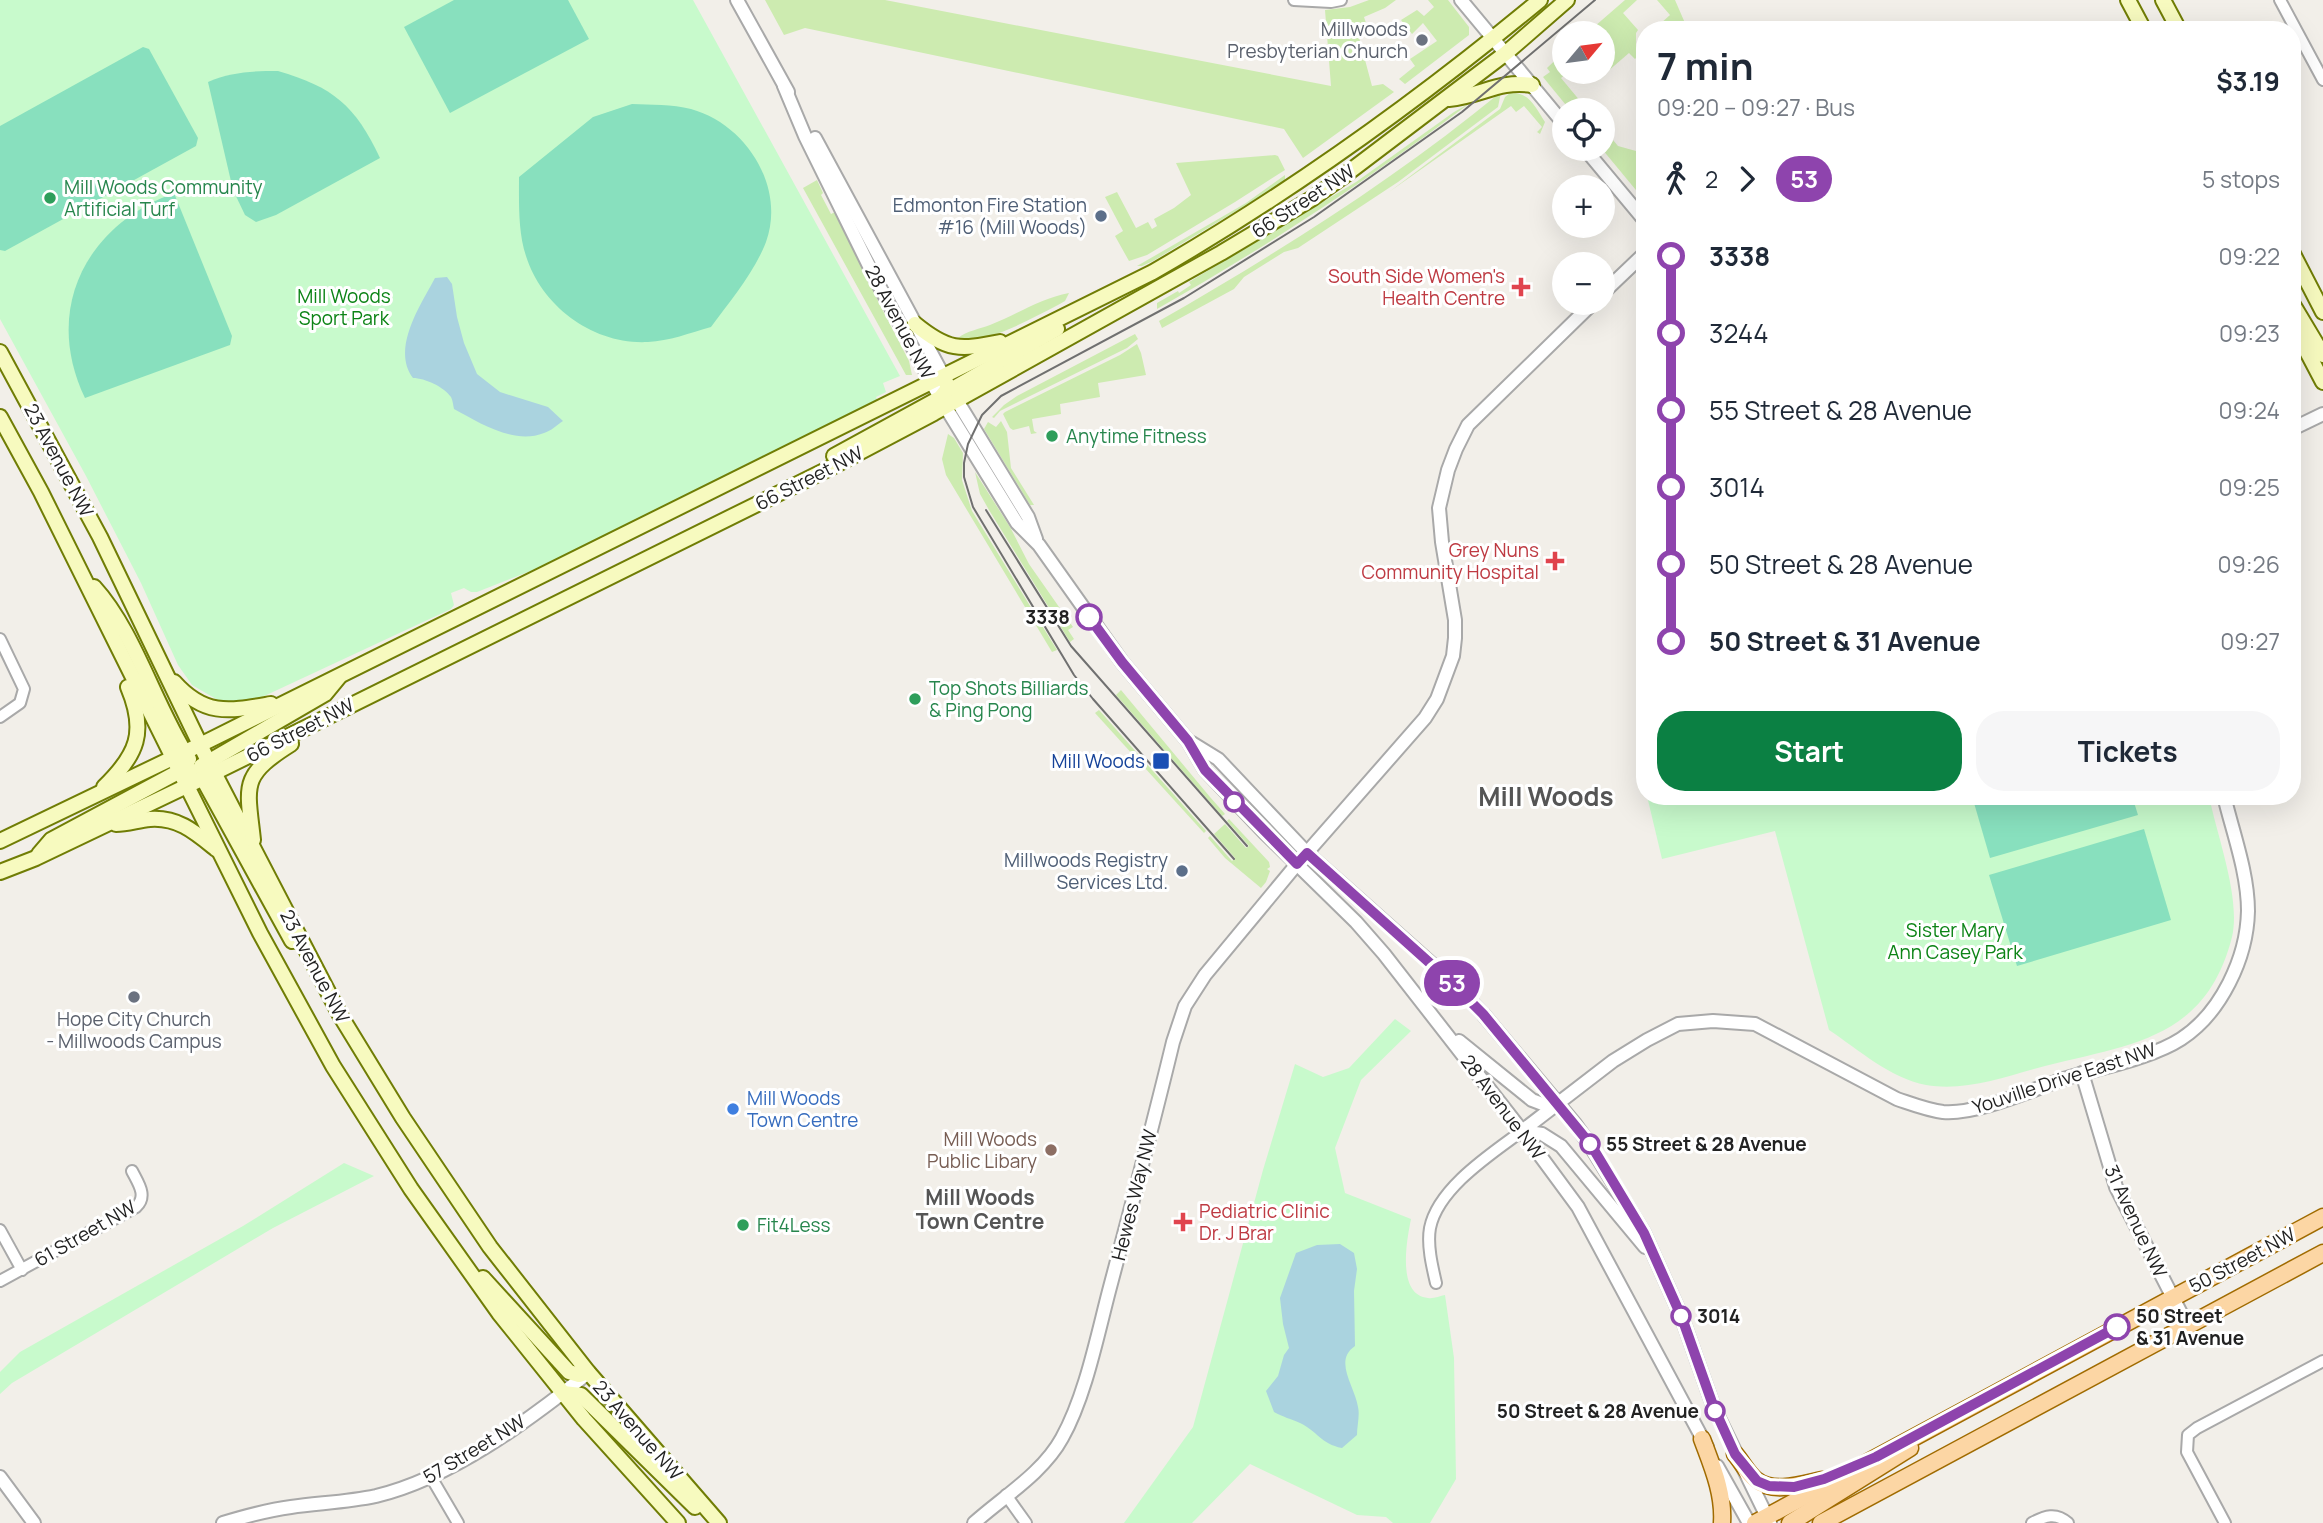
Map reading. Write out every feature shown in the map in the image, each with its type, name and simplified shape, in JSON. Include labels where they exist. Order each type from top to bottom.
[{"type":"main road","name":"66 Street NW","points":[[0,841],[97,793],[193,768],[321,720],[744,511],[945,392],[1015,339],[1153,272],[1242,219],[1410,104],[1540,0]]},
{"type":"main road","name":"66 Street NW","points":[[0,872],[108,824],[193,768],[200,744],[342,673],[945,392],[1177,278],[1313,198],[1447,99],[1567,0]]},
{"type":"main road","points":[[2128,0],[2139,21]]},
{"type":"main road","points":[[2163,0],[2174,21]]},
{"type":"main road","points":[[1447,99],[1469,97],[1500,85],[1532,85]]},
{"type":"main road","points":[[2301,269],[2323,312]]},
{"type":"main road","points":[[945,392],[1059,328],[1071,314]]},
{"type":"main road","points":[[2301,318],[2323,355]]},
{"type":"main road","points":[[915,324],[945,345],[954,347],[968,348],[1015,339]]},
{"type":"main road","points":[[2301,340],[2323,382]]},
{"type":"main road","name":"23 Avenue NW","points":[[0,352],[100,537],[200,744]]},
{"type":"main road","name":"23 Avenue NW","points":[[0,417],[41,492],[117,645],[193,768],[254,849],[340,1015],[445,1183],[490,1247],[588,1373],[717,1523]]},
{"type":"main road","points":[[81,574],[104,599],[122,628],[193,768],[275,913],[340,1015]]},
{"type":"main road","points":[[97,793],[121,769],[136,744],[138,735],[137,714],[117,645]]},
{"type":"main road","points":[[167,673],[183,691],[198,702],[223,710],[242,710],[286,701]]},
{"type":"main road","points":[[36,858],[51,840],[193,768],[325,694],[342,673]]},
{"type":"main road","points":[[254,849],[248,799],[250,782],[259,768],[273,755],[321,720]]},
{"type":"main road","name":"23 Avenue NW","points":[[193,768],[220,852],[260,933],[333,1066],[411,1189],[499,1313],[563,1393],[677,1523]]},
{"type":"main road","points":[[108,824],[127,824],[148,819],[172,820],[194,831],[220,852]]},
{"type":"main road","name":"50 Street NW","points":[[1764,1521],[1876,1457],[2323,1217]]},
{"type":"main road","points":[[454,1250],[569,1372],[579,1375],[588,1373]]},
{"type":"main road","name":"50 Street NW","points":[[1821,1523],[2323,1253]]},
{"type":"main road","points":[[563,1393],[581,1395],[683,1497],[717,1523]]},
{"type":"main road","points":[[1790,1523],[1894,1461],[1951,1417]]},
{"type":"main road","points":[[1702,1439],[1717,1479],[1723,1523]]},
{"type":"main road","points":[[1735,1454],[1757,1481],[1769,1486],[1794,1487],[1824,1479],[1876,1457]]},
{"type":"street","name":"28 Avenue NW","points":[[737,0],[915,324],[945,392]]},
{"type":"street","points":[[1299,1],[1341,0]]},
{"type":"street","points":[[1461,0],[1552,109]]},
{"type":"street","points":[[2280,0],[2291,21]]},
{"type":"street","points":[[2301,39],[2323,80]]},
{"type":"street","name":"28 Avenue NW","points":[[784,86],[805,136],[874,278],[945,392],[1017,523],[1039,545],[1122,662],[1188,741],[1205,770],[1356,922],[1522,1131],[1578,1208],[1749,1523]]},
{"type":"street","points":[[1595,161],[1636,210]]},
{"type":"street","points":[[1615,282],[1636,262]]},
{"type":"street","name":"Hewes Way NW","points":[[974,1523],[1030,1475],[1062,1440],[1081,1392],[1173,1042],[1185,1006],[1212,966],[1297,864],[1425,718],[1443,687],[1453,656],[1455,620],[1439,508],[1448,470],[1468,425],[1581,315]]},
{"type":"street","points":[[2301,425],[2323,414]]},
{"type":"street","points":[[0,639],[24,689],[23,699],[0,717]]},
{"type":"street","name":"28 Avenue NW","points":[[1188,741],[1218,759],[1307,853],[1460,990],[1591,1145],[1644,1233],[1659,1264],[1682,1318],[1714,1408],[1764,1521]]},
{"type":"street","name":"Youville Drive East NW","points":[[1522,1131],[1614,1061],[1678,1024],[1713,1021],[1755,1024],[1896,1099],[1945,1112],[1975,1108],[2135,1058],[2180,1039],[2209,1017],[2230,984],[2246,931],[2248,909],[2226,805]]},
{"type":"street","points":[[1437,1023],[1532,1100],[1545,1105],[1559,1105]]},
{"type":"street","name":"31 Avenue NW","points":[[2082,1073],[2116,1187],[2187,1325]]},
{"type":"street","points":[[1436,1283],[1431,1261],[1430,1228],[1439,1206],[1462,1178],[1522,1131],[1542,1134],[1562,1146],[1659,1264]]},
{"type":"street","name":"61 Street NW","points":[[0,1281],[141,1203],[143,1195],[132,1171]]},
{"type":"street","points":[[0,1230],[22,1270]]},
{"type":"street","points":[[2225,1523],[2187,1452],[2188,1435],[2323,1361]]},
{"type":"street","name":"57 Street NW","points":[[223,1523],[281,1509],[375,1496],[432,1476],[482,1448],[588,1373]]},
{"type":"street","points":[[432,1476],[458,1523]]},
{"type":"street","points":[[0,1477],[34,1523]]},
{"type":"street","points":[[1006,1495],[1026,1523]]},
{"type":"street","points":[[2032,1523],[2046,1516],[2063,1520]]},
{"type":"green space","name":"Mill Woods Sport Park","points":[[0,0],[693,0],[900,376],[883,383],[886,392],[876,397],[878,401],[873,404],[533,570],[477,592],[464,588],[451,593],[454,605],[451,609],[260,698],[223,703],[192,685],[178,665],[141,583],[86,476],[0,319]]},
{"type":"green space","points":[[454,0],[568,0],[589,39],[450,113],[404,27]]},
{"type":"green space","points":[[765,0],[885,0],[1331,86],[1325,10],[1350,7],[1369,0],[1396,0],[1364,17],[1367,26],[1357,30],[1372,86],[1383,84],[1394,92],[1303,158],[1284,129],[805,28],[784,35]]},
{"type":"green space","points":[[1428,0],[1448,0],[1469,27],[1469,35],[1405,84],[1399,79],[1415,66],[1410,59],[1437,41],[1423,23],[1412,34],[1401,20],[1417,10],[1424,16],[1434,7]]},
{"type":"green space","points":[[1625,0],[1637,0],[1623,13],[1636,28],[1636,58],[1629,53],[1615,65],[1615,21],[1601,21]]},
{"type":"green space","points":[[1657,0],[1675,0],[1684,21],[1663,21],[1670,15]]},
{"type":"green space","name":"Mill Woods Community Artificial Turf","points":[[143,47],[149,49],[198,138],[196,146],[5,251],[0,250],[0,126]]},
{"type":"green space","points":[[1552,63],[1552,84],[1566,84],[1578,98],[1560,98],[1543,77],[1550,72],[1547,68]]},
{"type":"green space","points":[[278,71],[314,84],[340,101],[361,124],[380,158],[276,215],[256,222],[245,215],[233,190],[208,82],[242,73]]},
{"type":"green space","points":[[1501,92],[1498,107],[1398,182],[1298,248],[1284,252],[1244,277],[1234,289],[1162,328],[1159,321],[1335,214],[1420,155]]},
{"type":"green space","points":[[1510,93],[1522,95],[1535,106],[1545,122],[1540,134],[1537,132],[1542,127],[1524,106],[1516,112],[1511,106],[1389,192],[1500,109],[1505,97]]},
{"type":"green space","points":[[1470,103],[1317,211],[1157,309],[1157,303],[1178,291],[1179,293],[1191,285],[1189,282],[1356,182]]},
{"type":"green space","points":[[632,104],[669,105],[691,109],[729,128],[757,160],[766,180],[770,200],[771,221],[761,253],[711,327],[648,342],[608,337],[590,330],[557,306],[544,291],[526,256],[520,217],[519,177],[593,117]]},
{"type":"green space","points":[[1615,142],[1618,146],[1636,151],[1636,190],[1612,161],[1615,161]]},
{"type":"green space","points":[[1275,155],[1285,170],[1147,255],[1129,261],[1115,236],[1123,231],[1105,197],[1117,192],[1136,228],[1148,222],[1152,229],[1157,226],[1154,219],[1191,195],[1176,163]]},
{"type":"green space","points":[[1285,175],[1281,184],[1153,261],[1137,266],[1246,203]]},
{"type":"green space","points":[[817,180],[831,214],[837,211],[909,361],[912,375],[906,375],[803,188]]},
{"type":"green space","points":[[174,193],[232,336],[230,345],[85,398],[73,365],[69,333],[71,303],[80,275],[96,249],[117,227],[143,208]]},
{"type":"green space","points":[[1069,293],[1065,301],[998,333],[973,339],[958,338],[1039,303]]},
{"type":"green space","points":[[1135,334],[1138,339],[1127,348],[992,417],[1017,396]]},
{"type":"green space","points":[[1137,344],[1146,375],[1098,383],[1100,397],[1060,404],[1061,414],[1032,419],[1034,431],[1037,433],[1031,434],[1029,426],[1013,430],[1010,428],[1003,414],[1005,412]]},
{"type":"green space","points":[[1001,421],[1007,432],[1011,468],[1034,505],[1030,505],[984,429],[988,422],[996,427]]},
{"type":"green space","points":[[948,434],[954,438],[963,453],[962,480],[972,511],[1057,650],[1052,652],[946,475],[942,459]]},
{"type":"green space","points":[[975,472],[1010,527],[1029,564],[1073,627],[1068,630],[1074,639],[1070,642],[980,494]]},
{"type":"green space","points":[[1121,690],[1225,814],[1222,816],[1116,695]]},
{"type":"green space","points":[[1099,710],[1206,831],[1204,833],[1095,713]]},
{"type":"green space","name":"Sister Mary Ann Casey Park","points":[[1649,805],[2211,805],[2231,886],[2234,921],[2232,937],[2220,971],[2204,997],[2184,1017],[2161,1031],[2107,1051],[1986,1082],[1941,1087],[1913,1081],[1887,1070],[1829,1030],[1775,831],[1662,859]]},
{"type":"green space","points":[[1975,805],[2135,805],[2138,815],[1990,858]]},
{"type":"green space","points":[[1229,819],[1269,862],[1270,867],[1267,869],[1270,871],[1261,888],[1225,858],[1208,838],[1210,836],[1232,861],[1235,858],[1214,834],[1225,824],[1246,848],[1249,846],[1227,821]]},
{"type":"green space","points":[[2144,829],[2171,920],[2017,966],[1989,875]]},
{"type":"green space","points":[[1395,1019],[1411,1031],[1361,1080],[1335,1148],[1345,1193],[1411,1219],[1406,1265],[1411,1287],[1418,1295],[1428,1298],[1445,1295],[1454,1358],[1456,1479],[1430,1523],[1393,1523],[1386,1517],[1357,1515],[1250,1464],[1192,1523],[1124,1523],[1193,1427],[1263,1170],[1295,1064],[1323,1077],[1349,1068]]},
{"type":"green space","points":[[344,1163],[374,1176],[273,1228],[12,1383],[0,1394],[0,1372],[20,1352],[243,1226]]},
{"type":"water","points":[[447,277],[452,284],[464,343],[477,374],[500,392],[548,407],[563,421],[549,431],[533,436],[498,431],[454,409],[451,397],[444,390],[428,381],[413,378],[407,367],[405,354],[410,328],[435,278]]},
{"type":"water","points":[[1340,1244],[1354,1253],[1357,1269],[1354,1291],[1355,1346],[1349,1352],[1345,1366],[1359,1413],[1357,1435],[1342,1448],[1329,1444],[1300,1423],[1274,1412],[1266,1391],[1278,1376],[1289,1348],[1280,1298],[1296,1253],[1317,1245]]},
{"type":"tram line","points":[[1234,859],[1074,675],[973,507],[964,477],[968,444],[982,415],[1001,396],[1184,298],[1314,217],[1462,112],[1595,0]]},
{"type":"tram line","points":[[986,510],[1071,646],[1247,846]]},
{"type":"bus line","name":"53","points":[[1089,617],[1122,662],[1188,741],[1205,770],[1264,832],[1297,864],[1307,853],[1451,982],[1483,1014],[1575,1124],[1591,1145],[1644,1233],[1682,1318],[1714,1408],[1735,1454],[1757,1481],[1769,1486],[1794,1487],[1824,1479],[1876,1457],[2117,1327]]},
{"type":"place","name":"Millwoods Presbyterian Church","points":[[1422,40]]},
{"type":"place","name":"Mill Woods Community Artificial Turf","points":[[50,198]]},
{"type":"place","name":"Edmonton Fire Station #16 (Mill Woods)","points":[[1101,216]]},
{"type":"place","name":"South Side Women's Health Centre","points":[[1521,287]]},
{"type":"place","name":"Anytime Fitness","points":[[1052,436]]},
{"type":"place","name":"Grey Nuns Community Hospital","points":[[1555,561]]},
{"type":"place","name":"3338","points":[[1089,617]]},
{"type":"place","name":"Top Shots Billiards & Ping Pong","points":[[915,699]]},
{"type":"place","name":"Mill Woods","points":[[1161,761]]},
{"type":"place","name":"Millwoods Registry Services Ltd.","points":[[1182,871]]},
{"type":"place","name":"Hope City Church - Millwoods Campus","points":[[134,997]]},
{"type":"place","name":"Mill Woods Town Centre","points":[[733,1109]]},
{"type":"place","name":"55 Street & 28 Avenue","points":[[1590,1144]]},
{"type":"place","name":"Mill Woods Public Libary","points":[[1051,1150]]},
{"type":"place","name":"Pediatric Clinic Dr. J Brar","points":[[1183,1222]]},
{"type":"place","name":"Fit4Less","points":[[743,1225]]},
{"type":"place","name":"3014","points":[[1681,1316]]},
{"type":"place","name":"50 Street & 31 Avenue","points":[[2117,1327]]},
{"type":"place","name":"50 Street & 28 Avenue","points":[[1715,1411]]},
{"type":"district","name":"Mill Woods","points":[[1546,796]]},
{"type":"district","name":"Mill Woods Town Centre","points":[[980,1209]]}]
